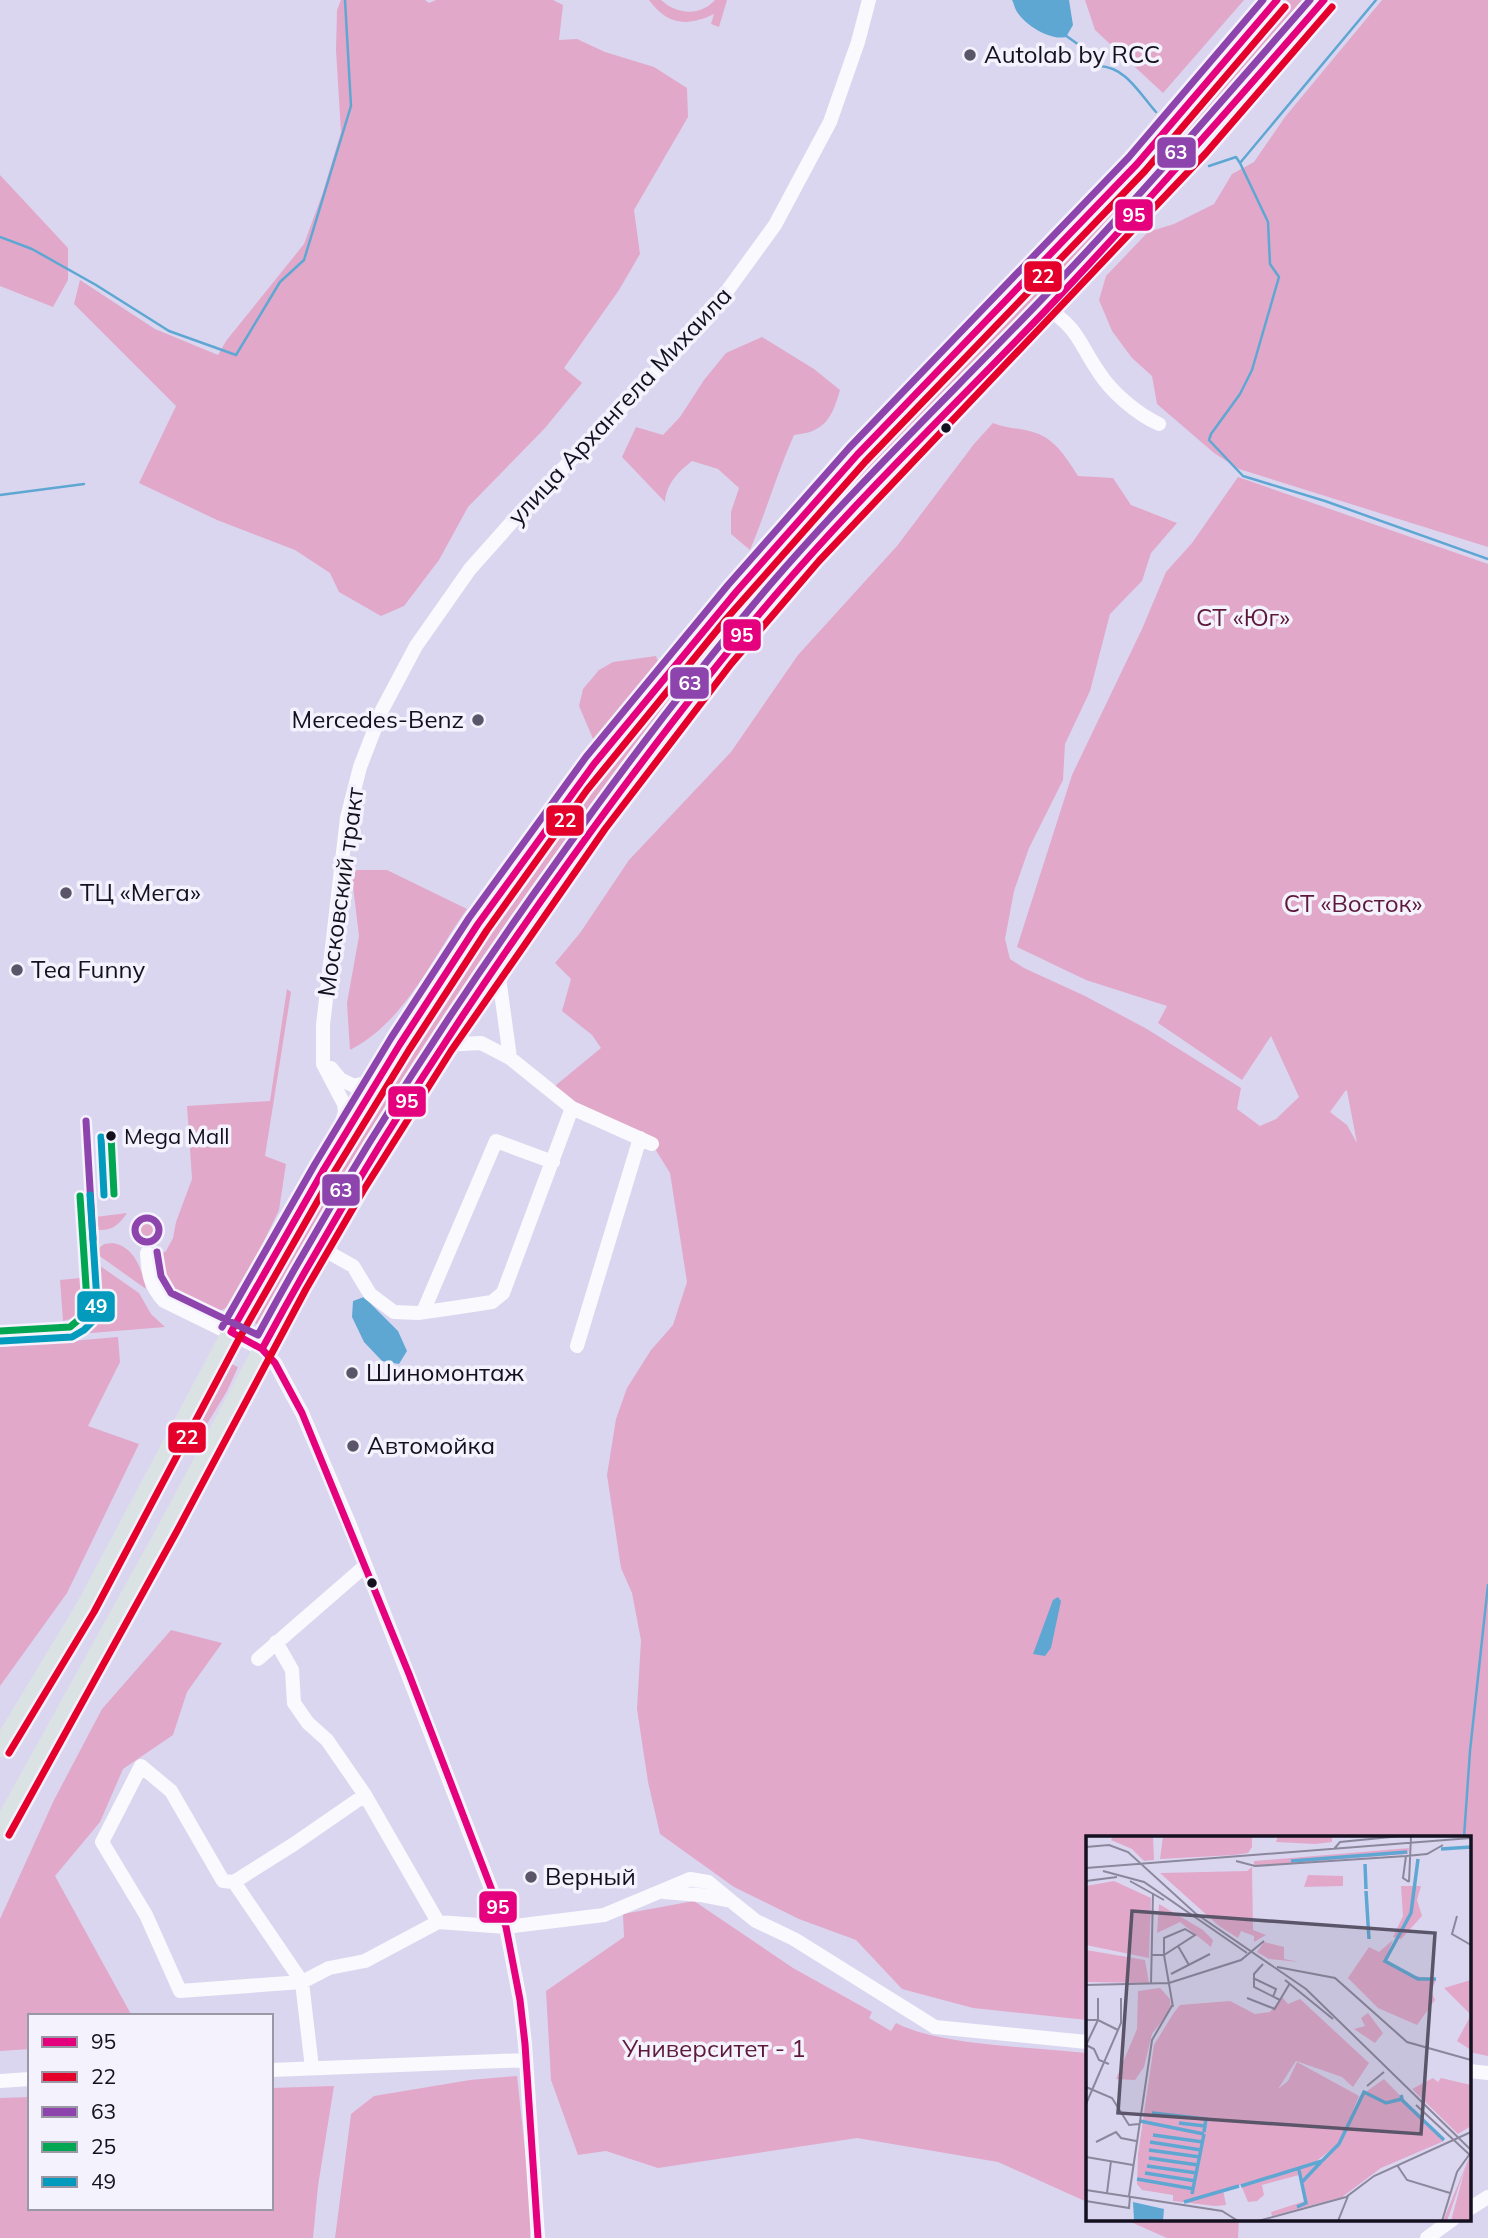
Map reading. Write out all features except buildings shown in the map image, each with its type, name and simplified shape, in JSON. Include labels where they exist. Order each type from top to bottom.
[{"type":"main road","points":[[0,1748],[85,1607],[230,1332],[328,1162],[478,924],[579,784],[727,601],[875,436],[1136,164],[1277,0]]},
{"type":"main road","points":[[0,1830],[318,1247],[442,1045],[597,822],[723,657],[811,554],[904,454],[1047,309],[1198,146],[1324,0]]},
{"type":"street","name":"улица Архангела Михаила","points":[[416,646],[470,569],[536,496],[706,320],[741,274],[795,190],[830,122],[855,52],[869,0]]},
{"type":"street","points":[[1047,309],[1060,316],[1081,339],[1098,372],[1113,389],[1147,418],[1159,424]]},
{"type":"street","name":"Московский тракт","points":[[328,1162],[345,1112],[344,1104],[323,1064],[323,1025],[345,829],[352,794],[382,710],[416,646]]},
{"type":"street","points":[[497,963],[510,1058]]},
{"type":"street","name":"Московский тракт","points":[[323,1025],[330,1066],[340,1079],[350,1086],[365,1083],[391,1050],[400,1044]]},
{"type":"street","points":[[442,1045],[481,1042],[510,1058],[572,1108],[646,1141],[577,1346]]},
{"type":"street","points":[[318,1247],[353,1266],[370,1294],[394,1312],[424,1312],[492,1302],[503,1293],[572,1108]]},
{"type":"street","points":[[424,1312],[496,1141],[554,1162]]},
{"type":"street","points":[[147,1253],[149,1277],[155,1291],[164,1301],[262,1349],[275,1363],[302,1413],[409,1674],[506,1927],[520,2000],[538,2238]]},
{"type":"street","points":[[258,1659],[365,1566]]},
{"type":"street","points":[[276,1642],[292,1670],[294,1703],[308,1723],[327,1740],[365,1795],[438,1923]]},
{"type":"street","points":[[365,1795],[234,1882],[223,1881],[171,1791],[141,1766],[102,1842],[146,1914],[180,1991],[302,1982],[329,1968],[365,1961],[438,1923],[506,1927],[604,1915],[660,1892],[731,1901],[756,1921],[794,1939],[935,2027],[1086,2042]]},
{"type":"street","points":[[234,1882],[302,1982],[312,2068]]},
{"type":"street","points":[[273,2070],[526,2060]]},
{"type":"street","points":[[1470,2071],[1488,2073]]},
{"type":"street","points":[[0,2081],[28,2079]]},
{"type":"street","points":[[1470,2208],[1488,2197]]},
{"type":"street","points":[[1427,2238],[1452,2220]]},
{"type":"green space","points":[[341,0],[425,0],[429,3],[436,0],[553,0],[563,5],[559,40],[577,39],[605,52],[654,67],[687,88],[688,117],[634,210],[640,254],[619,290],[564,368],[582,383],[545,428],[468,507],[439,560],[404,606],[381,616],[339,592],[330,573],[295,550],[217,520],[139,483],[176,406],[74,304],[80,280],[155,329],[218,355],[226,341],[304,244],[322,195],[341,132],[336,50],[337,10]]},
{"type":"green space","points":[[649,0],[661,0],[667,5],[688,12],[702,9],[715,0],[727,0],[719,27],[711,24],[714,14],[695,21],[678,21],[663,15]]},
{"type":"green space","points":[[1085,0],[1244,0],[1163,93],[1095,30]]},
{"type":"green space","points":[[1287,0],[1309,0],[1186,146],[1054,289],[828,518],[626,759],[513,913],[399,1088],[326,1209],[262,1327],[253,1322],[284,1259],[338,1173],[439,996],[471,946],[604,763],[789,542],[868,455],[1003,320],[1181,129]]},
{"type":"green space","points":[[1382,0],[1488,0],[1488,547],[1239,469],[1214,453],[1157,404],[1152,376],[1132,358],[1112,331],[1099,300],[1106,276],[1148,232],[1174,224],[1214,204],[1232,174],[1254,162],[1285,117]]},
{"type":"green space","points":[[0,175],[68,248],[68,280],[53,307],[0,286]]},
{"type":"green space","points":[[762,337],[814,369],[840,390],[826,422],[813,431],[794,435],[750,550],[731,534],[731,512],[739,488],[718,469],[692,461],[674,478],[665,502],[622,457],[636,427],[663,435],[680,417],[704,380],[726,353]]},
{"type":"green space","points":[[993,423],[1043,436],[1055,445],[1078,476],[1113,478],[1131,505],[1177,523],[1151,553],[1142,581],[1110,614],[1090,691],[1065,744],[1063,780],[1029,848],[1014,891],[1005,939],[1010,959],[1024,968],[1147,1029],[1241,1088],[1237,1109],[1260,1126],[1276,1119],[1299,1097],[1271,1036],[1242,1080],[1158,1023],[1167,1006],[1086,980],[1017,947],[1072,775],[1142,629],[1166,572],[1192,543],[1238,477],[1488,564],[1488,2056],[1470,2052],[1470,1836],[1086,1836],[1086,2020],[973,2008],[902,1989],[856,1940],[799,1919],[734,1887],[660,1834],[648,1782],[637,1709],[641,1640],[632,1593],[621,1568],[607,1475],[616,1419],[627,1388],[651,1350],[673,1325],[687,1282],[670,1173],[652,1144],[550,1090],[601,1048],[592,1035],[562,1011],[571,979],[555,963],[580,933],[629,860],[731,752],[798,655],[897,546]],"holes":[[[1346,1090],[1357,1143],[1347,1125],[1330,1112]]]},
{"type":"green space","points":[[656,656],[659,665],[598,744],[594,741],[579,706],[583,689],[599,670],[613,662]]},
{"type":"green space","points":[[351,870],[387,870],[467,909],[402,1006],[370,1038],[350,1050],[347,1003],[359,936]]},
{"type":"green space","points":[[287,989],[291,992],[265,1156],[286,1164],[279,1210],[234,1303],[210,1317],[171,1293],[158,1272],[161,1254],[166,1251],[173,1238],[192,1179],[187,1106],[270,1101]]},
{"type":"green space","points":[[127,1213],[115,1226],[102,1230],[97,1230],[87,1218]]},
{"type":"green space","points":[[148,1216],[158,1220],[162,1230],[158,1240],[148,1244],[138,1240],[134,1230],[138,1220]]},
{"type":"green space","points":[[104,1244],[121,1245],[132,1254],[140,1267],[146,1289],[94,1252]]},
{"type":"green space","points":[[90,1259],[139,1293],[151,1314],[165,1327],[79,1334],[91,1306]]},
{"type":"green space","points":[[80,1278],[80,1308],[75,1318],[63,1321],[60,1280]]},
{"type":"green space","points":[[118,1337],[120,1362],[88,1426],[139,1444],[67,1593],[0,1686],[0,1347]]},
{"type":"green space","points":[[227,1362],[238,1367],[227,1391],[195,1444],[190,1442]]},
{"type":"green space","points":[[171,1630],[222,1643],[187,1692],[173,1735],[123,1769],[100,1822],[55,1876],[131,2014],[28,2014],[28,2049],[0,2051],[0,1919],[54,1800],[102,1709]]},
{"type":"green space","name":"Университет - 1","points":[[694,1901],[793,1968],[872,2012],[869,2018],[891,2031],[896,2023],[937,2037],[962,2041],[1086,2053],[1086,2202],[998,2162],[857,2138],[658,2168],[606,2151],[578,2155],[551,2080],[546,1991],[624,1937],[623,1914]]},
{"type":"green space","points":[[517,2076],[532,2215],[530,2238],[335,2238],[351,2114],[374,2096],[470,2080]]},
{"type":"green space","points":[[334,2086],[318,2186],[313,2238],[0,2238],[0,2098],[28,2097],[28,2210],[273,2210],[273,2088]]},
{"type":"green space","points":[[1126,2220],[1239,2220],[1238,2238],[1167,2238]]},
{"type":"water","points":[[1012,0],[1069,0],[1073,25],[1066,37],[1045,34],[1025,21]]},
{"type":"water","points":[[364,1297],[398,1331],[407,1351],[399,1364],[382,1361],[364,1342],[352,1317],[353,1301]]},
{"type":"water","points":[[1058,1597],[1061,1601],[1051,1648],[1045,1656],[1033,1654],[1053,1600]]},
{"type":"waterway","points":[[0,237],[32,249],[169,331],[236,355],[280,282],[304,260],[351,106],[345,0]]},
{"type":"waterway","points":[[1240,163],[1376,0]]},
{"type":"waterway","points":[[1065,35],[1099,66],[1109,67],[1124,76],[1156,112]]},
{"type":"waterway","points":[[1209,166],[1236,157],[1240,163],[1268,222],[1270,264],[1279,277],[1252,370],[1240,394],[1209,440],[1243,476],[1325,501],[1488,559]]},
{"type":"waterway","points":[[0,495],[84,484]]},
{"type":"waterway","points":[[1464,1836],[1470,1751],[1488,1585]]},
{"type":"transit line","name":"63","points":[[222,1327],[391,1038],[469,918],[586,757],[728,585],[849,448],[1129,157],[1263,0]]},
{"type":"transit line","name":"95","points":[[538,2238],[525,2044],[520,2000],[506,1927],[409,1674],[302,1413],[275,1363],[262,1349],[231,1332],[324,1169],[400,1044],[478,924],[594,764],[736,592],[857,455],[1137,164],[1277,0]]},
{"type":"transit line","name":"63","points":[[157,1252],[161,1276],[171,1293],[258,1335],[364,1151],[440,1032],[585,822],[688,685],[802,549],[1076,263],[1310,0]]},
{"type":"transit line","name":"95","points":[[262,1349],[370,1161],[448,1038],[571,859],[698,690],[810,555],[1082,271],[1324,0]]},
{"type":"transit line","name":"22","points":[[9,1753],[94,1612],[240,1337],[333,1174],[487,930],[587,790],[727,618],[865,462],[1145,171],[1285,7]]},
{"type":"transit line","name":"22","points":[[9,1835],[177,1531],[306,1289],[363,1191],[451,1051],[605,829],[731,664],[819,561],[1206,153],[1332,7]]},
{"type":"transit line","name":"63","points":[[86,1121],[93,1239]]},
{"type":"transit line","name":"25","points":[[111,1136],[114,1194]]},
{"type":"transit line","name":"49","points":[[101,1137],[104,1195]]},
{"type":"transit line","name":"49","points":[[1,1341],[72,1337],[92,1322],[97,1301],[90,1195]]},
{"type":"transit line","name":"25","points":[[0,1331],[70,1327],[82,1317],[87,1301],[80,1196]]},
{"type":"transit line","name":"63","points":[[147,1218],[155,1222],[159,1230],[155,1238],[147,1242],[139,1238],[135,1230],[139,1222],[147,1218]]},
{"type":"place","name":"Autolab by RCC","points":[[970,55]]},
{"type":"place","name":"Mercedes-Benz","points":[[478,720]]},
{"type":"place","name":"ТЦ «Мега»","points":[[66,893]]},
{"type":"place","name":"Tea Funny","points":[[17,970]]},
{"type":"place","name":"Mega Mall","points":[[111,1136]]},
{"type":"place","name":"Шиномонтаж","points":[[352,1373]]},
{"type":"place","name":"Автомойка","points":[[353,1446]]},
{"type":"place","name":"Верный","points":[[531,1877]]},
{"type":"park label","name":"СТ «Юг»","points":[[1243,618]]},
{"type":"park label","name":"СТ «Восток»","points":[[1353,904]]}]
